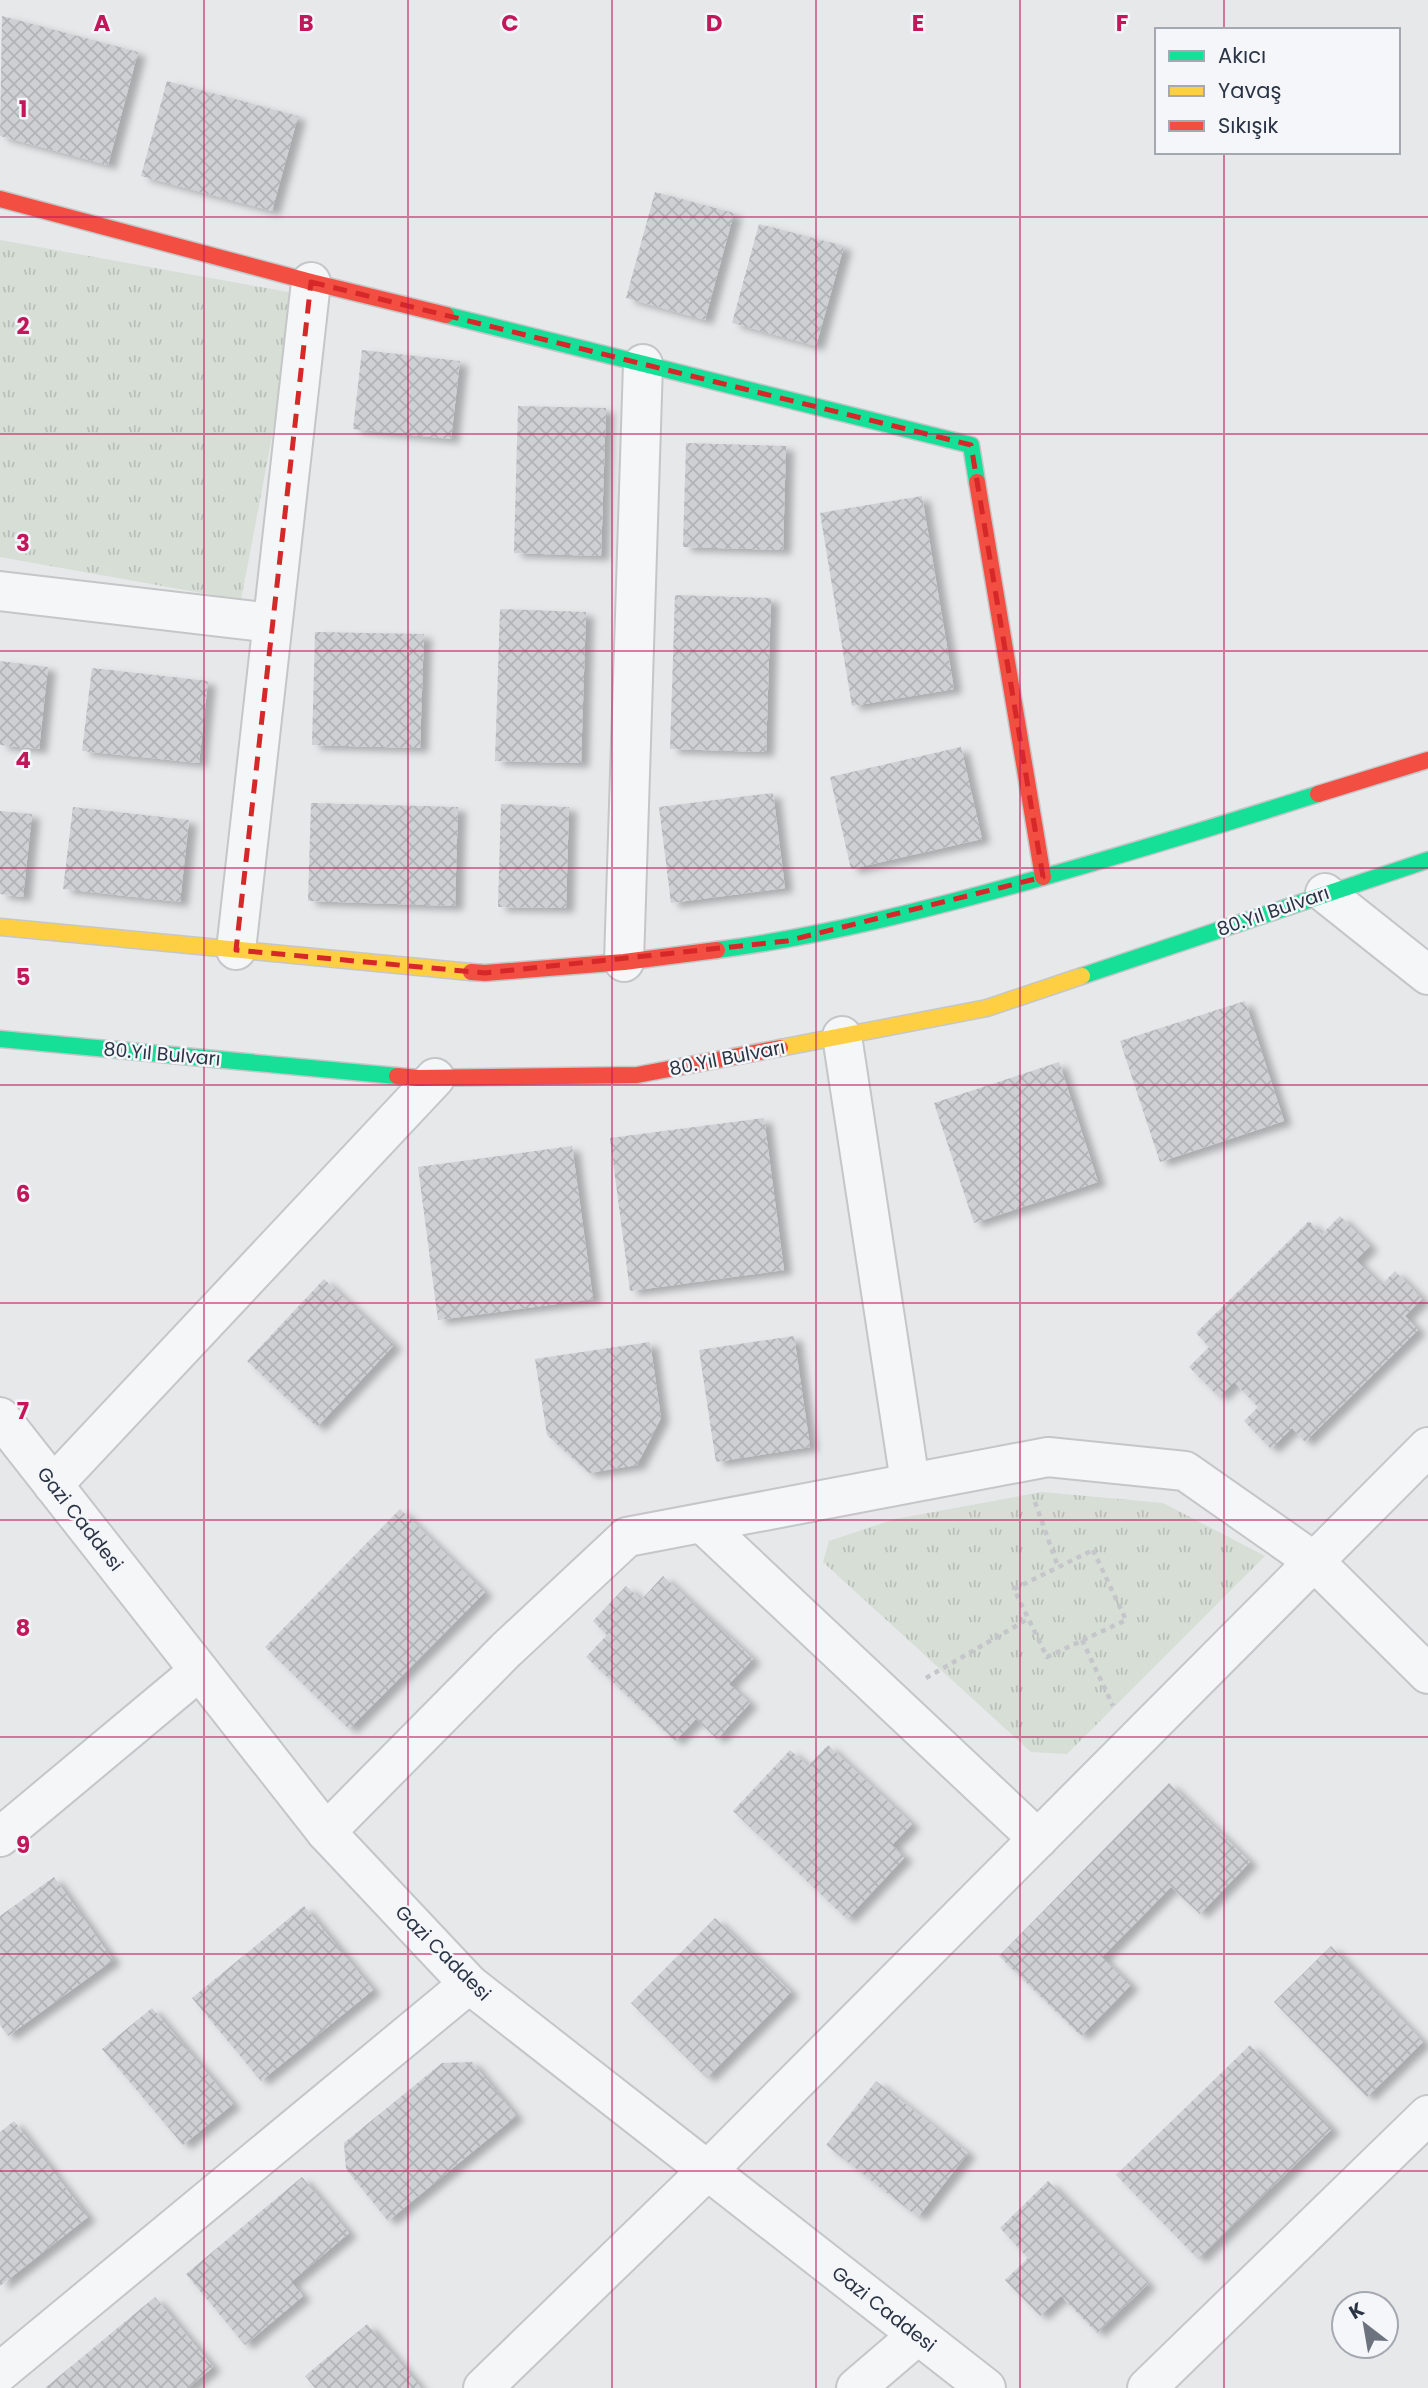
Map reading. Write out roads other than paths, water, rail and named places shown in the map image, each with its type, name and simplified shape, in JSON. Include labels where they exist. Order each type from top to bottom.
[{"type":"street","points":[[0,199],[311,282],[971,445],[1043,877]]},
{"type":"street","points":[[236,950],[311,282]]},
{"type":"street","points":[[624,962],[643,364]]},
{"type":"street","points":[[0,592],[272,623]]},
{"type":"street","points":[[0,927],[485,974],[624,962],[787,941],[942,906],[1158,845],[1428,760]]},
{"type":"street","name":"80.Yıl Bulvarı","points":[[0,1039],[404,1077],[636,1075],[988,1008],[1428,860]]},
{"type":"street","points":[[1325,893],[1428,975]]},
{"type":"street","points":[[842,1036],[909,1482]]},
{"type":"street","points":[[53,1485],[435,1077]]},
{"type":"street","name":"Gazi Caddesi","points":[[0,1418],[326,1832],[469,1984],[986,2388]]},
{"type":"street","points":[[482,2388],[708,2171],[1428,1447]]},
{"type":"street","points":[[326,1832],[506,1650],[627,1537],[1048,1457],[1185,1471],[1315,1562],[1428,1674]]},
{"type":"street","points":[[703,1524],[1038,1839]]},
{"type":"street","points":[[0,1837],[199,1671]]},
{"type":"street","points":[[0,2372],[469,1984]]},
{"type":"street","points":[[1147,2388],[1428,2115]]},
{"type":"street","points":[[856,2388],[918,2335]]}]
